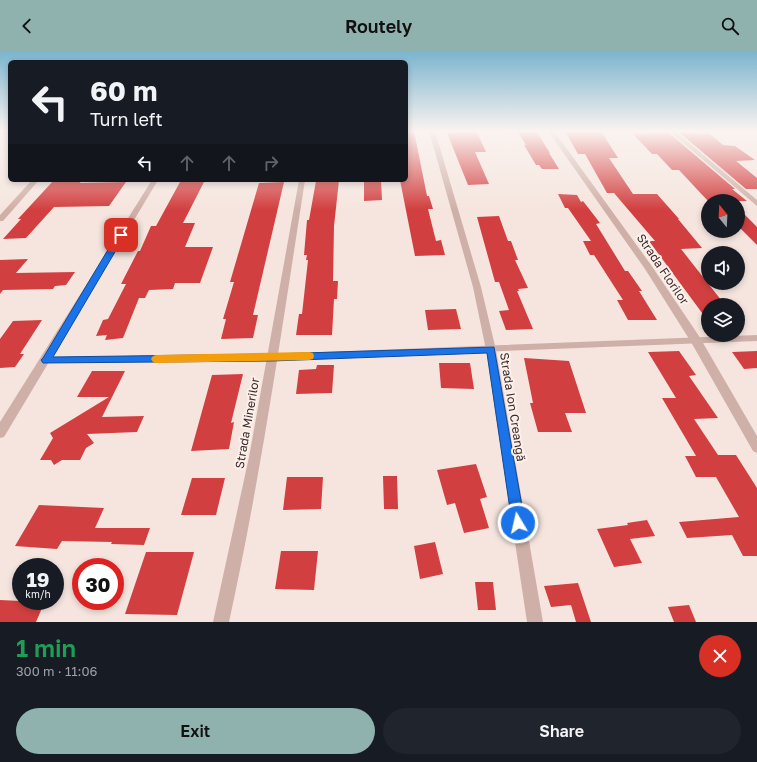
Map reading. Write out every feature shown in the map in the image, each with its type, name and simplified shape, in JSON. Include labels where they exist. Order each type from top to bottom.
[{"type":"street","name":"Strada Ion Creangă","points":[[440,158],[477,286],[491,350],[535,622]]},
{"type":"street","name":"Strada Florilor","points":[[570,158],[648,267],[695,339],[757,447]]},
{"type":"street","points":[[703,158],[757,204]]},
{"type":"street","points":[[0,219],[34,182]]},
{"type":"street","points":[[0,433],[46,360],[128,223],[155,182]]},
{"type":"street","name":"Strada Minerilor","points":[[221,622],[234,563],[272,357],[302,182]]},
{"type":"lane","points":[[46,360],[272,357],[491,350],[695,339],[757,338]]},
{"type":"building","points":[[408,158],[419,158],[427,196],[429,196],[433,209],[428,209],[436,241],[441,240],[445,255],[415,256],[400,182],[408,182]]},
{"type":"building","points":[[457,158],[477,158],[489,184],[468,185]]},
{"type":"building","points":[[532,158],[552,158],[559,169],[542,169],[539,165],[536,165]]},
{"type":"building","points":[[587,158],[618,158],[609,158],[633,194],[657,194],[701,247],[701,248],[681,249],[701,274],[701,290],[713,290],[720,298],[701,298],[701,312],[649,241],[655,241],[614,193],[607,193]]},
{"type":"building","points":[[660,158],[698,158],[735,189],[732,189],[738,194],[701,194],[679,170],[672,170]]},
{"type":"building","points":[[709,158],[752,158],[755,160],[736,161],[757,178],[757,189],[746,189]]},
{"type":"building","points":[[52,182],[126,182],[109,206],[54,207],[26,238],[3,239],[21,219],[18,219]]},
{"type":"building","points":[[180,182],[204,182],[183,223],[195,223],[185,247],[213,247],[200,283],[175,283],[173,289],[149,290],[145,298],[139,298],[123,338],[105,340],[107,335],[96,336],[103,320],[108,319],[126,284],[121,284],[138,251],[140,251],[151,226],[156,226]]},
{"type":"building","points":[[284,182],[253,315],[258,315],[253,338],[221,339],[226,319],[223,319],[234,282],[230,282],[259,183]]},
{"type":"building","points":[[316,182],[339,182],[334,226],[333,281],[338,281],[337,299],[334,299],[332,335],[296,335],[299,314],[302,314],[308,260],[306,260],[307,255],[304,255],[307,220],[309,220]]},
{"type":"building","points":[[364,182],[381,182],[382,200],[364,201]]},
{"type":"building","points":[[558,194],[577,195],[581,202],[583,201],[600,223],[596,224],[625,271],[628,271],[642,291],[639,291],[657,320],[628,320],[617,300],[623,300],[594,255],[590,255],[583,241],[591,241],[568,208],[565,208]]},
{"type":"building","points":[[745,215],[757,227],[757,245],[745,233]]},
{"type":"building","points":[[499,216],[508,241],[511,241],[518,260],[515,260],[528,288],[518,289],[519,291],[517,291],[533,329],[506,330],[499,311],[509,310],[499,282],[495,282],[477,217]]},
{"type":"building","points":[[28,259],[16,273],[75,272],[66,285],[55,286],[53,289],[3,290],[0,294],[0,260]]},
{"type":"building","points":[[456,309],[461,329],[428,330],[425,310]]},
{"type":"building","points":[[42,320],[20,354],[24,354],[15,367],[0,368],[0,339],[13,321]]},
{"type":"building","points":[[679,351],[696,375],[689,376],[718,418],[694,419],[718,455],[736,455],[757,488],[757,556],[743,556],[732,535],[687,538],[679,522],[739,517],[716,477],[696,477],[685,456],[696,456],[662,398],[676,398],[648,352]]},
{"type":"building","points":[[757,351],[757,368],[744,369],[732,352]]},
{"type":"building","points":[[524,358],[569,361],[586,413],[565,413],[572,432],[538,432],[530,403],[533,403]]},
{"type":"building","points":[[439,363],[470,363],[474,389],[441,388]]},
{"type":"building","points":[[317,365],[334,365],[332,393],[296,394],[299,370],[316,369]]},
{"type":"building","points":[[92,371],[125,371],[102,417],[144,416],[137,432],[87,434],[94,443],[86,448],[80,460],[62,460],[54,465],[51,460],[40,460],[53,438],[50,433],[109,397],[77,397]]},
{"type":"building","points":[[243,374],[231,423],[234,422],[229,449],[191,451],[212,375]]},
{"type":"building","points":[[476,464],[487,497],[480,499],[489,528],[464,533],[455,503],[447,505],[437,470]]},
{"type":"building","points":[[383,476],[397,476],[398,509],[384,509]]},
{"type":"building","points":[[287,477],[323,477],[321,509],[283,510]]},
{"type":"building","points":[[192,478],[225,478],[216,515],[181,515]]},
{"type":"building","points":[[39,505],[104,508],[95,528],[150,528],[144,545],[111,544],[112,542],[62,541],[57,549],[15,546]]},
{"type":"building","points":[[647,520],[655,536],[630,539],[642,563],[614,567],[597,529],[628,525],[627,523]]},
{"type":"building","points":[[435,542],[443,574],[420,579],[414,546]]},
{"type":"building","points":[[281,551],[318,551],[314,590],[275,589]]},
{"type":"building","points":[[146,552],[194,552],[177,615],[125,614]]},
{"type":"building","points":[[475,582],[493,582],[496,610],[478,610]]},
{"type":"building","points":[[578,583],[591,622],[576,622],[571,605],[551,607],[544,586]]},
{"type":"building","points":[[0,600],[12,601],[12,610],[41,610],[36,622],[0,622]]},
{"type":"building","points":[[689,605],[696,622],[674,622],[668,607]]},
{"type":"slow traffic","points":[[156,359],[309,356]]},
{"type":"route","points":[[121,235],[95,281],[46,360],[272,357],[491,350],[518,523]]}]
